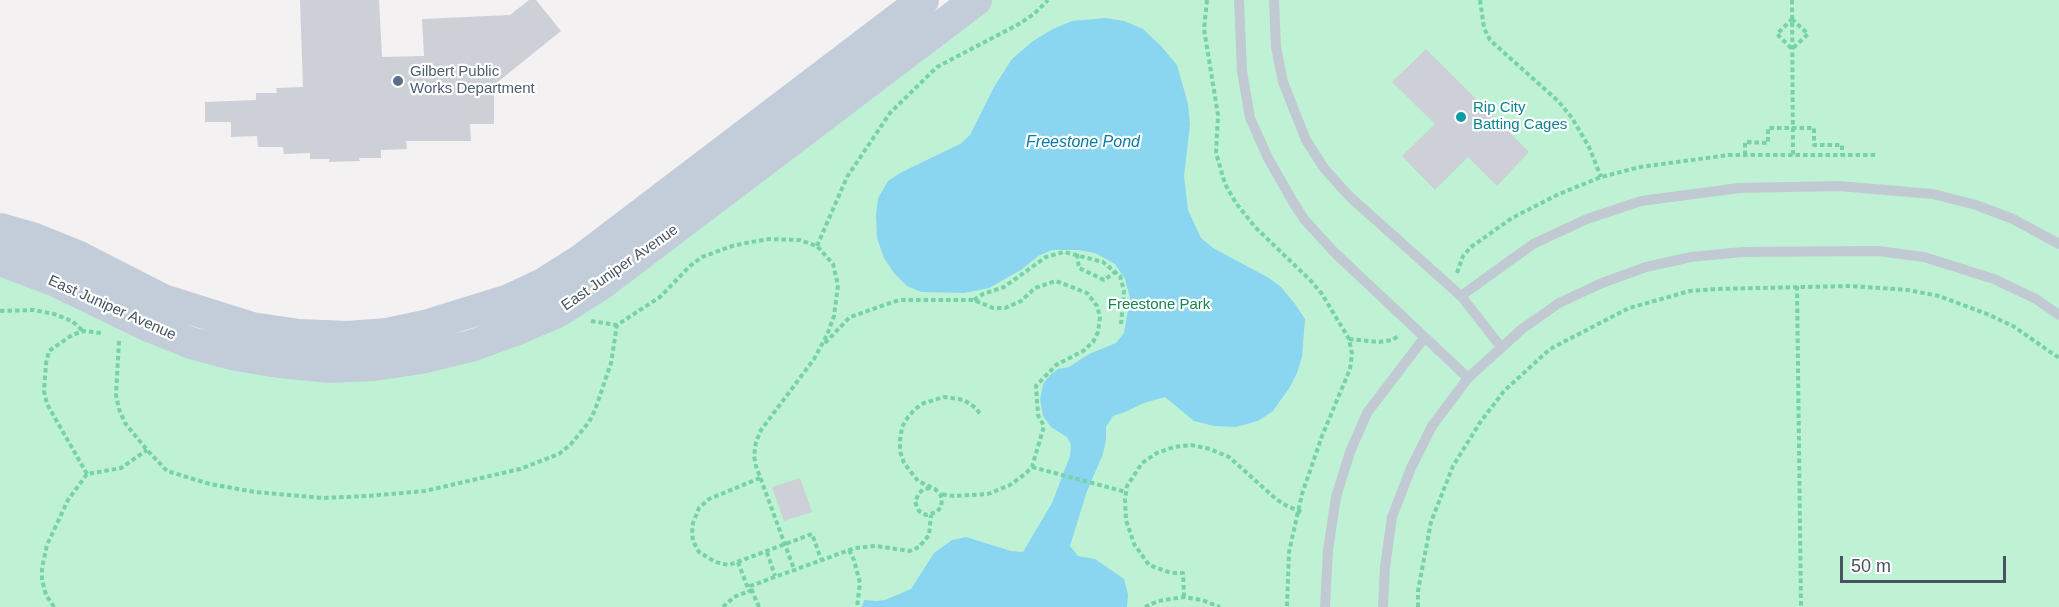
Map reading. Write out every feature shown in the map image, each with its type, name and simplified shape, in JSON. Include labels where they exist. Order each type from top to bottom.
[{"type":"street","name":"East Juniper Avenue","points":[[0,229],[35,239],[77,256],[163,300],[252,328],[299,335],[348,337],[387,334],[426,326],[509,300],[543,284],[581,260],[923,0]]},
{"type":"street","name":"East Juniper Avenue","points":[[0,260],[56,281],[151,327],[191,343],[236,355],[330,367],[375,365],[421,358],[471,346],[557,312],[600,285],[976,0]]},
{"type":"lane","points":[[1239,0],[1242,71],[1250,118],[1268,158],[1293,202],[1311,228],[1411,327],[1468,378]]},
{"type":"lane","points":[[1274,0],[1276,47],[1283,82],[1306,140],[1324,168],[1349,196],[1461,296],[1501,346]]},
{"type":"lane","points":[[1461,296],[1533,244],[1587,219],[1641,201],[1739,188],[1839,186],[1933,194],[1976,205],[2013,219],[2059,244]]},
{"type":"lane","points":[[1383,607],[1385,567],[1392,517],[1411,468],[1432,426],[1468,378],[1522,329],[1559,303],[1625,274],[1691,257],[1742,252],[1869,251],[1924,257],[1994,279],[2036,299],[2059,315]]},
{"type":"lane","points":[[1325,607],[1328,549],[1336,497],[1350,452],[1367,413],[1424,338]]},
{"type":"path","points":[[817,246],[847,177],[890,113],[937,67],[1019,24],[1034,14],[1048,0]]},
{"type":"path","points":[[1207,0],[1204,29],[1218,115],[1216,153],[1225,184],[1236,203],[1255,227],[1311,281],[1332,309],[1349,339],[1352,354],[1350,369],[1306,479],[1298,510],[1289,552],[1287,607]]},
{"type":"path","points":[[1480,0],[1484,28],[1490,40],[1559,102],[1572,118],[1589,147],[1601,177]]},
{"type":"path","points":[[1792,0],[1793,155]]},
{"type":"path","points":[[1792,19],[1808,34],[1792,49]]},
{"type":"path","points":[[1792,19],[1777,34],[1792,49]]},
{"type":"path","points":[[1745,155],[1745,142],[1768,143],[1768,128],[1814,128],[1814,145],[1842,145],[1842,155]]},
{"type":"path","points":[[589,320],[617,325],[660,297],[702,257],[751,242],[769,239],[801,240],[817,246],[833,264],[838,285],[834,316],[814,359],[761,430],[754,456],[794,569]]},
{"type":"path","points":[[974,300],[983,294],[1004,287],[1046,257],[1064,252],[1077,254],[1103,262],[1120,276],[1124,291],[1121,324]]},
{"type":"path","points":[[1077,254],[1079,268],[1104,280],[1114,272]]},
{"type":"path","points":[[820,348],[850,317],[899,300],[974,300],[993,308],[1005,308],[1021,301],[1035,288],[1056,281],[1087,293],[1097,306],[1100,317],[1098,332],[1093,342],[1083,351],[1056,365],[1036,386],[1038,415],[1044,426],[1032,467],[1010,485],[988,494],[954,496],[940,494],[918,481],[904,463],[900,451],[902,427],[915,409],[924,403],[944,397],[964,400],[976,408],[980,414]]},
{"type":"path","points":[[1797,286],[1801,607]]},
{"type":"path","points":[[1418,607],[1418,591],[1431,522],[1453,466],[1479,423],[1504,391],[1550,349],[1629,308],[1690,291],[1797,286],[1908,290],[1939,296],[1963,304],[2013,326],[2059,358]]},
{"type":"path","points":[[0,311],[34,310],[54,314],[72,321],[84,331],[72,335],[49,351],[44,391],[54,418],[87,474]]},
{"type":"path","points":[[119,336],[116,395],[119,409],[125,423],[167,471],[188,478],[255,492],[323,498],[425,490],[520,469],[559,454],[571,444],[589,422],[602,394],[617,325]]},
{"type":"path","points":[[1349,339],[1386,342],[1411,327]]},
{"type":"path","points":[[1184,597],[1183,573],[1171,573],[1149,565],[1134,544],[1129,532],[1125,510],[1126,492],[1133,475],[1149,458],[1174,447],[1191,445],[1210,449],[1229,457],[1276,499],[1304,513]]},
{"type":"path","points":[[54,607],[46,595],[42,580],[44,556],[64,507],[87,474],[121,468],[147,450]]},
{"type":"path","points":[[1032,467],[1126,492]]},
{"type":"path","points":[[760,478],[709,499],[699,508],[693,523],[693,541],[699,552],[715,562],[729,565],[812,534],[821,560]]},
{"type":"path","points":[[930,488],[919,493],[915,502],[919,511],[931,514],[937,512],[941,507],[940,494]]},
{"type":"path","points":[[723,607],[734,597],[750,590],[750,586],[848,550],[876,546],[910,551],[920,547],[929,535],[931,514]]},
{"type":"path","points":[[848,550],[854,560],[860,583],[857,607]]},
{"type":"path","points":[[767,552],[775,576]]},
{"type":"path","points":[[738,562],[759,607]]},
{"type":"path","points":[[1144,607],[1158,601],[1184,597],[1202,600],[1220,607]]},
{"type":"green space","name":"Freestone Park","points":[[992,0],[2059,0],[2059,607],[0,607],[0,272],[174,351],[477,355],[928,48]]},
{"type":"water","name":"Freestone Pond","points":[[1106,18],[1124,21],[1143,29],[1177,65],[1188,104],[1190,125],[1184,176],[1188,210],[1201,238],[1213,248],[1269,278],[1281,287],[1295,304],[1305,319],[1302,357],[1297,373],[1273,411],[1258,421],[1236,427],[1214,426],[1194,421],[1165,397],[1113,416],[1106,427],[1103,454],[1087,491],[1070,546],[1078,556],[1095,559],[1124,579],[1128,594],[1127,607],[862,607],[864,600],[885,600],[911,589],[934,553],[952,540],[966,537],[1011,551],[1023,552],[1052,503],[1070,456],[1071,445],[1067,437],[1051,427],[1043,416],[1040,399],[1043,384],[1058,369],[1069,367],[1089,354],[1116,343],[1124,333],[1130,298],[1125,279],[1115,264],[1095,253],[1078,250],[1052,250],[1038,256],[1021,270],[989,288],[964,293],[921,292],[907,286],[884,258],[877,238],[878,198],[888,181],[960,144],[970,135],[994,87],[1012,59],[1033,41],[1072,21]]},
{"type":"building","name":"Gilbert Public Works Department","points":[[300,0],[379,0],[382,57],[424,56],[422,19],[510,15],[529,0],[536,0],[561,31],[494,85],[494,124],[470,124],[471,141],[406,141],[407,149],[381,150],[381,158],[329,162],[329,159],[310,159],[310,153],[284,154],[283,147],[258,147],[257,136],[231,137],[231,122],[205,122],[205,102],[256,100],[256,93],[277,93],[276,88],[303,87]]},
{"type":"building","name":"Rip City Batting Cages","points":[[1426,49],[1529,152],[1497,186],[1468,157],[1435,190],[1402,156],[1435,124],[1392,82]]},
{"type":"building","points":[[800,478],[812,512],[784,521],[772,487]]},
{"type":"place","name":"Gilbert Public Works Department","points":[[398,81]]},
{"type":"place","name":"Rip City Batting Cages","points":[[1461,117]]}]
